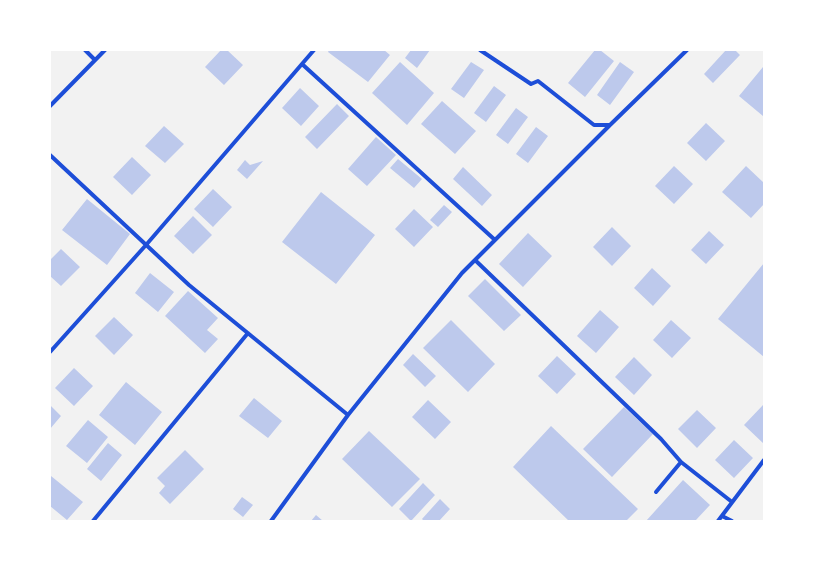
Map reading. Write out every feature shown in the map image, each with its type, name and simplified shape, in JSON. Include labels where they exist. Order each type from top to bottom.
[{"type":"street","points":[[85,50],[95,60]]},
{"type":"street","points":[[50,106],[105,50]]},
{"type":"street","points":[[50,352],[146,245],[314,50]]},
{"type":"street","points":[[480,50],[531,84],[538,81],[594,125],[610,125]]},
{"type":"street","points":[[271,521],[348,415],[457,280],[475,260],[610,125],[687,50]]},
{"type":"street","points":[[302,64],[496,240]]},
{"type":"street","points":[[50,155],[189,285],[348,415]]},
{"type":"street","points":[[475,260],[661,439],[681,462],[732,502]]},
{"type":"street","points":[[93,521],[248,333]]},
{"type":"street","points":[[718,521],[764,460]]},
{"type":"street","points":[[656,492],[681,462]]},
{"type":"street","points":[[722,516],[732,521]]},
{"type":"building","points":[[221,50],[227,50],[243,65],[224,85],[205,67]]},
{"type":"building","points":[[329,50],[384,50],[390,55],[368,82],[328,52]]},
{"type":"building","points":[[411,50],[430,50],[417,68],[405,58]]},
{"type":"building","points":[[595,50],[600,50],[614,61],[585,97],[568,83]]},
{"type":"building","points":[[726,50],[735,50],[740,55],[713,83],[704,74]]},
{"type":"building","points":[[400,62],[434,93],[407,125],[372,93]]},
{"type":"building","points":[[471,62],[484,70],[464,98],[451,89]]},
{"type":"building","points":[[620,62],[634,72],[610,105],[597,95]]},
{"type":"building","points":[[763,67],[764,114],[763,116],[739,96]]},
{"type":"building","points":[[494,86],[506,95],[486,122],[474,113]]},
{"type":"building","points":[[300,88],[319,106],[301,126],[282,108]]},
{"type":"building","points":[[442,101],[476,131],[455,154],[421,124]]},
{"type":"building","points":[[337,104],[349,116],[317,149],[305,137]]},
{"type":"building","points":[[516,108],[528,117],[508,144],[496,135]]},
{"type":"building","points":[[706,123],[725,141],[706,161],[687,143]]},
{"type":"building","points":[[164,126],[184,144],[165,163],[145,146]]},
{"type":"building","points":[[536,127],[548,136],[528,163],[516,154]]},
{"type":"building","points":[[376,137],[396,155],[367,186],[348,169]]},
{"type":"building","points":[[132,157],[151,175],[132,195],[113,177]]},
{"type":"building","points":[[398,159],[422,179],[414,188],[390,168]]},
{"type":"building","points":[[245,160],[250,165],[263,161],[247,179],[237,170]]},
{"type":"building","points":[[674,166],[693,184],[674,204],[655,186]]},
{"type":"building","points":[[746,166],[764,183],[764,204],[751,218],[722,192]]},
{"type":"building","points":[[463,167],[492,195],[482,206],[453,179]]},
{"type":"building","points":[[213,189],[232,207],[213,227],[194,209]]},
{"type":"building","points":[[321,192],[375,235],[336,284],[282,242]]},
{"type":"building","points":[[87,199],[130,234],[107,265],[62,230]]},
{"type":"building","points":[[444,205],[452,212],[438,227],[430,220]]},
{"type":"building","points":[[414,209],[433,227],[414,247],[395,229]]},
{"type":"building","points":[[193,216],[212,235],[193,254],[174,236]]},
{"type":"building","points":[[612,227],[631,246],[612,266],[593,247]]},
{"type":"building","points":[[709,231],[724,245],[706,264],[691,250]]},
{"type":"building","points":[[528,233],[552,256],[523,287],[499,264]]},
{"type":"building","points":[[61,249],[80,267],[61,286],[50,276],[50,260]]},
{"type":"building","points":[[764,263],[764,357],[718,319]]},
{"type":"building","points":[[652,268],[671,286],[653,306],[634,288]]},
{"type":"building","points":[[150,273],[174,292],[158,312],[135,293]]},
{"type":"building","points":[[485,279],[521,315],[504,331],[468,296]]},
{"type":"building","points":[[188,291],[218,318],[207,330],[218,339],[205,353],[165,316]]},
{"type":"building","points":[[600,310],[619,327],[596,353],[577,336]]},
{"type":"building","points":[[114,317],[133,335],[114,355],[95,336]]},
{"type":"building","points":[[451,320],[495,364],[468,392],[423,348]]},
{"type":"building","points":[[671,320],[691,338],[672,358],[653,340]]},
{"type":"building","points":[[413,354],[436,376],[425,387],[403,365]]},
{"type":"building","points":[[557,356],[576,374],[557,394],[538,376]]},
{"type":"building","points":[[634,357],[652,375],[634,395],[615,377]]},
{"type":"building","points":[[74,368],[93,386],[74,406],[55,388]]},
{"type":"building","points":[[126,382],[162,412],[135,445],[99,415]]},
{"type":"building","points":[[254,398],[282,421],[268,438],[239,416]]},
{"type":"building","points":[[428,400],[451,422],[435,439],[412,417]]},
{"type":"building","points":[[50,405],[61,416],[50,429]]},
{"type":"building","points":[[763,405],[764,406],[764,444],[744,425]]},
{"type":"building","points":[[624,407],[653,434],[612,477],[583,449]]},
{"type":"building","points":[[697,410],[716,428],[697,448],[678,429]]},
{"type":"building","points":[[88,420],[108,437],[87,463],[66,446]]},
{"type":"building","points":[[551,426],[638,509],[626,521],[569,521],[513,467]]},
{"type":"building","points":[[369,431],[420,479],[392,507],[342,459]]},
{"type":"building","points":[[734,440],[753,458],[734,478],[715,460]]},
{"type":"building","points":[[108,443],[122,455],[101,481],[87,469]]},
{"type":"building","points":[[185,450],[204,469],[170,504],[159,493],[165,486],[157,478]]},
{"type":"building","points":[[51,476],[83,502],[67,520],[50,506]]},
{"type":"building","points":[[683,480],[710,505],[695,521],[646,521]]},
{"type":"building","points":[[423,483],[435,495],[411,521],[399,509]]},
{"type":"building","points":[[242,497],[253,505],[243,517],[233,509]]},
{"type":"building","points":[[440,499],[450,509],[439,521],[424,521],[422,519]]},
{"type":"building","points":[[316,515],[323,521],[311,521]]}]
